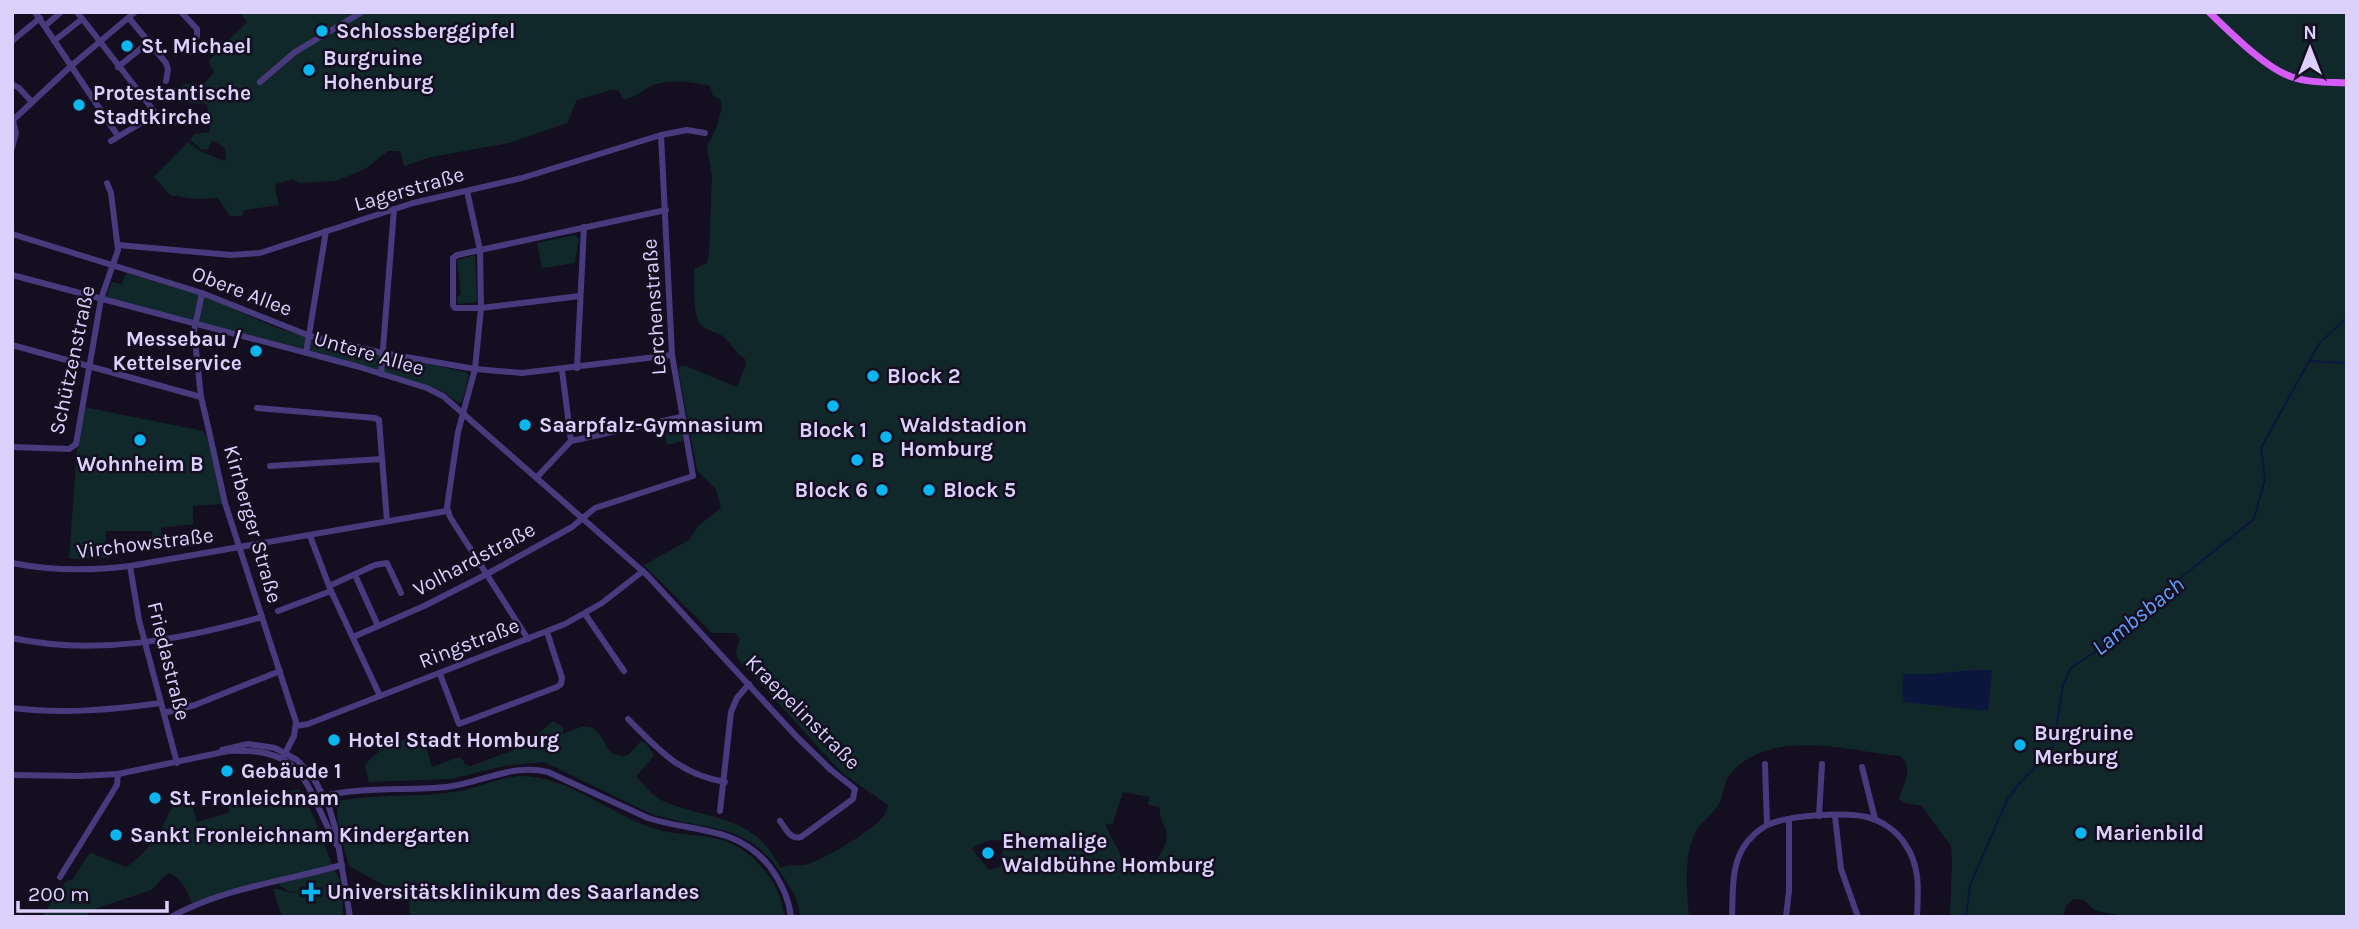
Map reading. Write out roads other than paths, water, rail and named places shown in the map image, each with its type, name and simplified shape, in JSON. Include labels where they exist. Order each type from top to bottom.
[{"type":"main road","points":[[2209,12],[2280,72],[2309,81],[2347,83]]},
{"type":"street","points":[[45,26],[61,12]]},
{"type":"street","points":[[77,12],[155,111],[111,141]]},
{"type":"street","points":[[181,12],[197,29],[197,36]]},
{"type":"street","points":[[260,82],[295,52],[362,12]]},
{"type":"street","points":[[12,41],[37,15],[118,136]]},
{"type":"street","points":[[12,148],[16,129],[13,121],[71,66],[132,15],[167,65],[166,81]]},
{"type":"street","points":[[54,41],[82,19]]},
{"type":"street","points":[[118,67],[149,42]]},
{"type":"street","points":[[12,84],[32,101]]},
{"type":"street","name":"Lagerstraße","points":[[118,245],[213,254],[255,254],[423,200],[522,178],[661,135],[687,130],[705,133]]},
{"type":"street","name":"Lerchenstraße","points":[[661,135],[672,355],[693,476]]},
{"type":"street","name":"Schützenstraße","points":[[12,447],[73,447],[76,444],[101,299],[118,245],[111,193],[107,183]]},
{"type":"street","points":[[467,191],[481,250],[481,308],[475,369],[463,412],[446,502],[447,511],[528,639]]},
{"type":"street","points":[[381,374],[394,209]]},
{"type":"street","points":[[580,296],[481,308],[455,308],[453,258],[666,210]]},
{"type":"street","points":[[577,368],[584,227]]},
{"type":"street","points":[[306,353],[326,231]]},
{"type":"street","name":"Obere Allee","points":[[12,234],[202,293],[310,336],[383,353],[475,369],[522,373],[672,355]]},
{"type":"street","name":"Untere Allee","points":[[12,275],[434,390],[463,412],[643,571],[712,644]]},
{"type":"street","name":"Kirrberger Straße","points":[[202,293],[194,325],[201,397],[225,503],[296,726]]},
{"type":"street","points":[[12,345],[201,397]]},
{"type":"street","points":[[562,370],[571,441]]},
{"type":"street","points":[[257,408],[375,418],[380,425],[387,522]]},
{"type":"street","points":[[537,477],[571,441],[681,417]]},
{"type":"street","points":[[270,466],[382,459]]},
{"type":"street","name":"Volhardstraße","points":[[353,636],[487,574],[572,527],[595,508],[693,476]]},
{"type":"street","name":"Virchowstraße","points":[[12,564],[84,570],[131,566],[447,511]]},
{"type":"street","points":[[310,536],[330,589],[380,696]]},
{"type":"street","name":"Volhardstraße","points":[[278,611],[330,589],[375,565],[387,563],[401,593]]},
{"type":"street","name":"Friedastraße","points":[[131,566],[145,642],[177,763]]},
{"type":"street","name":"Ringstraße","points":[[296,726],[547,632],[585,614],[643,571]]},
{"type":"street","points":[[355,575],[378,626]]},
{"type":"street","points":[[585,614],[624,671]]},
{"type":"street","points":[[12,638],[77,647],[145,642],[199,633],[262,617]]},
{"type":"street","points":[[440,674],[460,724],[561,684],[559,665],[547,632]]},
{"type":"street","name":"Kraepelinstraße","points":[[712,644],[815,755],[855,789],[853,799],[801,837],[790,835],[780,821]]},
{"type":"street","points":[[164,713],[195,705],[280,671]]},
{"type":"street","points":[[720,811],[733,704],[748,684]]},
{"type":"street","points":[[12,708],[64,712],[161,703]]},
{"type":"street","points":[[628,719],[676,764],[699,776],[725,782]]},
{"type":"street","points":[[282,760],[296,726]]},
{"type":"street","points":[[214,754],[227,747],[262,745],[286,752],[309,771],[324,796],[336,831],[350,917]]},
{"type":"street","points":[[12,775],[118,774],[214,754],[255,751],[282,760],[303,776],[337,845]]},
{"type":"street","points":[[1765,764],[1767,825]]},
{"type":"street","points":[[1819,816],[1822,764]]},
{"type":"street","points":[[1862,766],[1875,820]]},
{"type":"street","points":[[316,798],[367,790],[447,787],[518,769],[548,772],[648,818],[665,824],[726,835],[745,844],[763,858],[774,873],[789,901],[791,917]]},
{"type":"street","points":[[61,877],[117,785],[118,774]]},
{"type":"street","points":[[1732,917],[1735,870],[1750,838],[1767,825],[1788,819],[1819,816],[1860,816],[1875,820],[1898,834],[1910,852],[1918,877],[1917,917]]},
{"type":"street","points":[[1835,816],[1840,869],[1858,917]]},
{"type":"street","points":[[1786,917],[1789,891],[1788,819]]},
{"type":"street","points":[[171,917],[193,905],[221,895],[342,865]]},
{"type":"water","points":[[1992,670],[1988,711],[1904,702],[1904,674]]},
{"type":"waterway","points":[[2309,361],[2319,344],[2347,317]]},
{"type":"waterway","name":"Lambsbach","points":[[1966,917],[1970,885],[2007,800],[2053,748],[2063,685],[2071,668],[2111,641],[2158,596],[2254,519],[2265,479],[2261,448],[2309,361],[2347,363]]},
{"type":"place","name":"Schlossberggipfel","points":[[322,31]]},
{"type":"place","name":"St. Michael","points":[[127,46]]},
{"type":"place","name":"Burgruine Hohenburg","points":[[309,70]]},
{"type":"place","name":"Protestantische Stadtkirche","points":[[79,105]]},
{"type":"place","name":"Messebau / Kettelservice","points":[[256,351]]},
{"type":"place","name":"Block 2","points":[[873,376]]},
{"type":"place","name":"Block 1","points":[[833,406]]},
{"type":"place","name":"Saarpfalz-Gymnasium","points":[[525,425]]},
{"type":"place","name":"Waldstadion Homburg","points":[[886,437]]},
{"type":"place","name":"Wohnheim B","points":[[140,440]]},
{"type":"place","name":"B","points":[[857,460]]},
{"type":"place","name":"Block 6","points":[[882,490]]},
{"type":"place","name":"Block 5","points":[[929,490]]},
{"type":"place","name":"Hotel Stadt Homburg","points":[[334,740]]},
{"type":"place","name":"Burgruine Merburg","points":[[2020,745]]},
{"type":"place","name":"Gebäude 1","points":[[227,771]]},
{"type":"place","name":"St. Fronleichnam","points":[[155,798]]},
{"type":"place","name":"Marienbild","points":[[2081,833]]},
{"type":"place","name":"Sankt Fronleichnam Kindergarten","points":[[116,835]]},
{"type":"place","name":"Ehemalige Waldbühne Homburg","points":[[988,853]]},
{"type":"place","name":"Universitätsklinikum des Saarlandes","points":[[311,892]]}]
